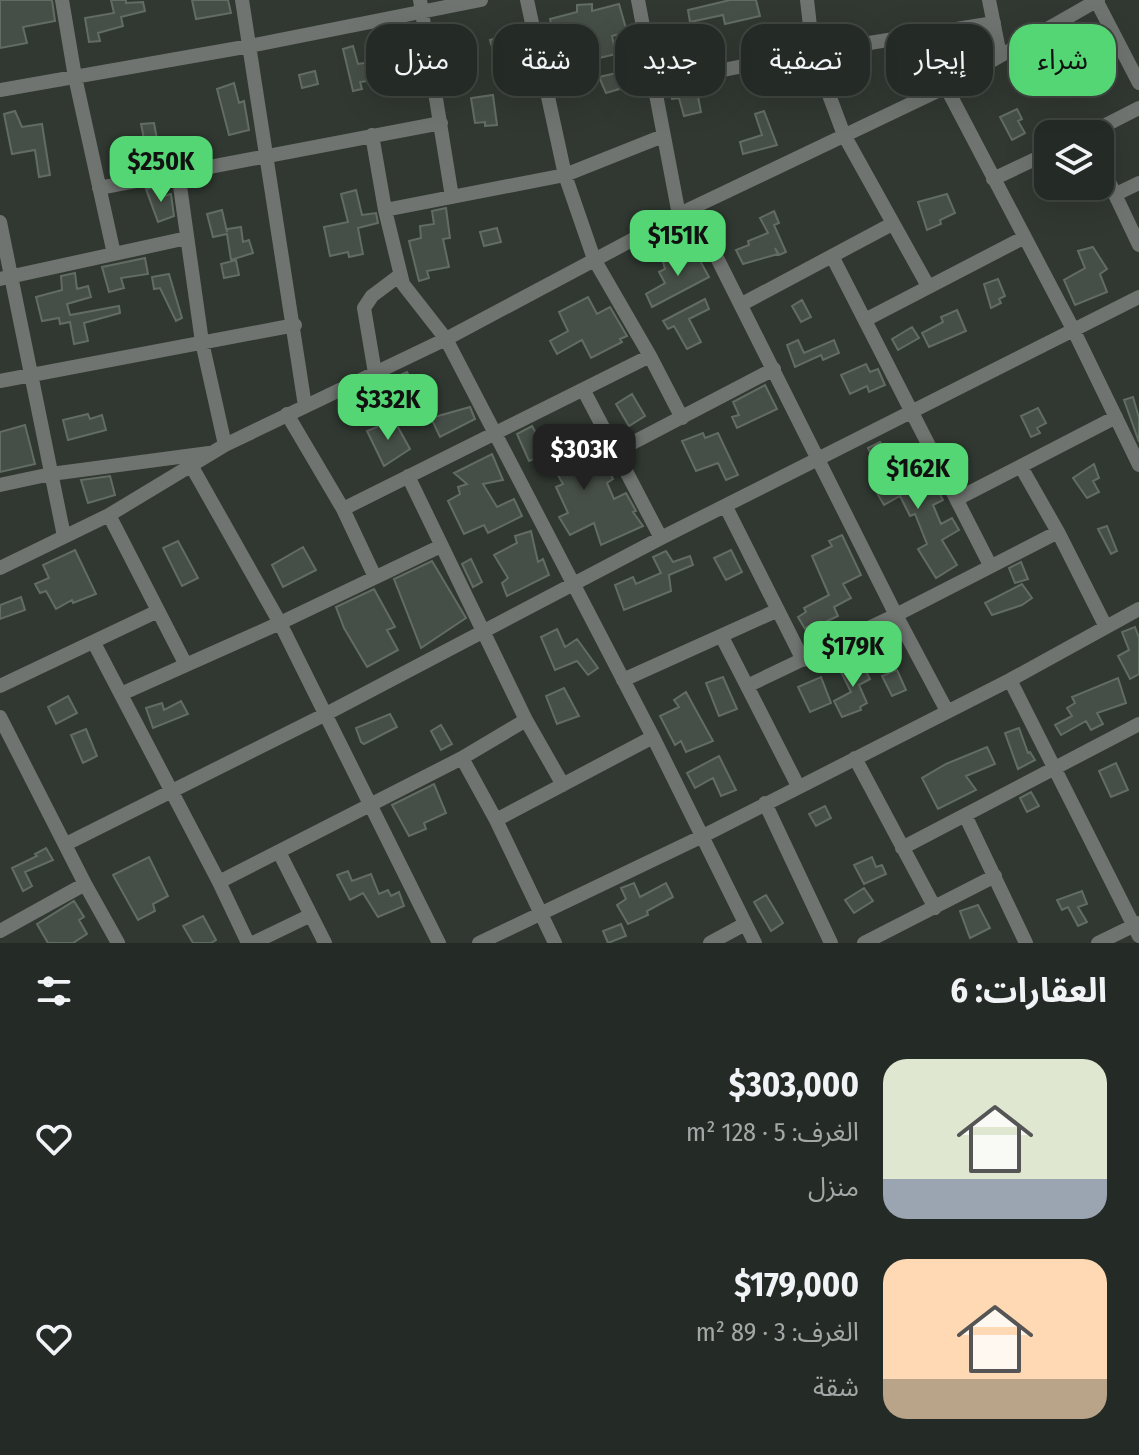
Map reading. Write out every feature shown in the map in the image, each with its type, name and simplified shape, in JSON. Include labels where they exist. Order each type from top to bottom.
[{"type":"street","points":[[62,0],[75,77],[114,254]]},
{"type":"street","points":[[242,0],[295,325],[305,406]]},
{"type":"street","points":[[0,90],[250,46],[421,6],[481,0]]},
{"type":"street","points":[[527,0],[565,175],[594,259],[682,418]]},
{"type":"street","points":[[638,0],[642,24]]},
{"type":"street","points":[[807,0],[810,24]]},
{"type":"street","points":[[989,0],[1000,55]]},
{"type":"street","points":[[993,59],[1096,0],[1139,83]]},
{"type":"street","points":[[421,6],[452,197]]},
{"type":"street","points":[[870,43],[994,23]]},
{"type":"street","points":[[655,96],[663,136],[686,211],[742,304],[947,711]]},
{"type":"street","points":[[829,96],[844,135],[928,286]]},
{"type":"street","points":[[0,568],[109,515],[220,449],[287,414],[446,339],[686,211],[927,96]]},
{"type":"street","points":[[951,96],[1073,329],[1139,465]]},
{"type":"street","points":[[1114,121],[1139,108]]},
{"type":"street","points":[[99,188],[441,123]]},
{"type":"street","points":[[372,135],[400,275],[409,295],[446,339],[653,737],[755,943]]},
{"type":"street","points":[[385,210],[565,175],[663,136]]},
{"type":"street","points":[[993,179],[1034,160]]},
{"type":"street","points":[[178,172],[220,449]]},
{"type":"street","points":[[1116,194],[1139,183]]},
{"type":"street","points":[[1114,190],[1139,245]]},
{"type":"street","points":[[0,222],[5,278],[31,376],[64,536]]},
{"type":"street","points":[[742,304],[892,224]]},
{"type":"street","points":[[5,278],[187,238]]},
{"type":"street","points":[[865,320],[1023,238]]},
{"type":"street","points":[[832,256],[990,565]]},
{"type":"street","points":[[375,373],[364,308],[372,296],[400,275]]},
{"type":"street","points":[[66,844],[172,793],[661,538],[1139,297]]},
{"type":"street","points":[[0,381],[295,325]]},
{"type":"street","points":[[343,509],[650,356]]},
{"type":"street","points":[[615,452],[774,369]]},
{"type":"street","points":[[584,391],[661,538]]},
{"type":"street","points":[[287,414],[343,509],[375,577]]},
{"type":"street","points":[[957,499],[1116,417]]},
{"type":"street","points":[[0,485],[51,474],[220,449]]},
{"type":"street","points":[[192,467],[280,623],[439,943]]},
{"type":"street","points":[[1021,467],[1106,627]]},
{"type":"street","points":[[408,476],[526,720],[563,785]]},
{"type":"street","points":[[726,507],[803,660]]},
{"type":"street","points":[[109,515],[186,665]]},
{"type":"street","points":[[747,686],[896,615],[1058,532]]},
{"type":"street","points":[[121,694],[441,546]]},
{"type":"street","points":[[479,943],[703,836],[1010,680],[1139,609]]},
{"type":"street","points":[[623,680],[778,610]]},
{"type":"street","points":[[0,686],[158,611]]},
{"type":"street","points":[[722,637],[798,786]]},
{"type":"street","points":[[94,643],[250,943],[311,915]]},
{"type":"street","points":[[1010,680],[1137,928],[1098,943]]},
{"type":"street","points":[[0,717],[5,739],[66,844],[118,943]]},
{"type":"street","points":[[219,882],[462,758],[526,720]]},
{"type":"street","points":[[902,848],[1139,724]]},
{"type":"street","points":[[496,820],[653,737]]},
{"type":"street","points":[[462,758],[496,820],[555,943]]},
{"type":"street","points":[[855,758],[935,908]]},
{"type":"street","points":[[765,803],[831,943]]},
{"type":"street","points":[[965,815],[1026,943]]},
{"type":"street","points":[[279,852],[325,943]]},
{"type":"street","points":[[864,943],[995,876]]},
{"type":"street","points":[[0,931],[85,884]]},
{"type":"street","points":[[710,943],[745,924]]},
{"type":"building","points":[[0,0],[52,0],[55,21],[23,27],[27,43],[0,48]]},
{"type":"building","points":[[111,0],[143,2],[145,11],[121,17],[123,26],[98,33],[100,41],[89,42],[85,18],[114,13]]},
{"type":"building","points":[[192,0],[228,0],[231,13],[196,19]]},
{"type":"building","points":[[730,0],[756,0],[760,16],[725,24],[723,15],[690,22],[688,10]]},
{"type":"building","points":[[592,4],[592,11],[619,4],[625,24],[615,24],[615,35],[612,36],[615,54],[599,58],[599,24],[551,24],[550,19],[577,12],[577,5]]},
{"type":"building","points":[[353,46],[358,64],[366,63],[366,81],[360,82],[362,89],[353,91],[343,49]]},
{"type":"building","points":[[315,71],[318,84],[302,88],[299,75]]},
{"type":"building","points":[[615,73],[615,90],[606,93],[599,77]]},
{"type":"building","points":[[234,83],[239,103],[244,101],[249,130],[229,135],[217,89]]},
{"type":"building","points":[[493,95],[497,125],[475,123],[471,98]]},
{"type":"building","points":[[671,96],[698,96],[701,112],[684,116],[679,98],[672,99]]},
{"type":"building","points":[[1017,109],[1022,119],[1018,121],[1025,133],[1012,140],[1000,117]]},
{"type":"building","points":[[15,111],[22,127],[42,124],[50,175],[39,177],[35,150],[12,154],[4,114]]},
{"type":"building","points":[[764,111],[777,145],[743,154],[740,142],[762,135],[755,114]]},
{"type":"building","points":[[154,123],[157,139],[179,151],[148,159],[141,124]]},
{"type":"building","points":[[160,187],[164,196],[171,194],[174,216],[158,222],[146,189]]},
{"type":"building","points":[[356,190],[362,215],[376,213],[378,223],[358,228],[363,254],[349,257],[348,252],[330,256],[324,227],[348,222],[341,194]]},
{"type":"building","points":[[947,194],[955,213],[927,230],[918,202]]},
{"type":"building","points":[[446,208],[450,238],[443,239],[449,267],[427,271],[429,278],[419,281],[409,241],[421,238],[420,226],[434,224],[432,211]]},
{"type":"building","points":[[222,210],[227,232],[227,229],[241,227],[243,242],[249,240],[253,253],[231,260],[227,234],[213,237],[207,214]]},
{"type":"building","points":[[774,211],[779,223],[774,225],[786,252],[779,255],[775,248],[778,254],[743,264],[736,250],[768,233],[760,218]]},
{"type":"building","points":[[497,228],[501,242],[484,246],[480,232]]},
{"type":"building","points":[[1093,247],[1107,269],[1100,274],[1107,292],[1075,305],[1064,280],[1085,268],[1078,251]]},
{"type":"building","points":[[680,255],[681,260],[698,257],[709,277],[652,307],[646,294],[665,283],[659,272],[665,269],[663,262]]},
{"type":"building","points":[[145,258],[148,274],[121,278],[124,288],[109,292],[102,267]]},
{"type":"building","points":[[236,260],[239,275],[224,278],[221,264]]},
{"type":"building","points":[[75,273],[77,289],[88,286],[91,297],[67,304],[70,315],[119,306],[120,313],[84,323],[88,341],[74,344],[70,322],[60,324],[59,318],[42,321],[36,297],[62,290],[61,276]]},
{"type":"building","points":[[169,274],[182,318],[176,321],[160,288],[154,289],[152,277]]},
{"type":"building","points":[[998,279],[1005,296],[999,299],[1001,303],[991,308],[984,284]]},
{"type":"building","points":[[588,297],[597,314],[610,307],[627,336],[620,339],[622,342],[591,358],[582,340],[557,354],[550,341],[568,331],[559,312]]},
{"type":"building","points":[[705,299],[709,309],[689,319],[701,342],[687,349],[674,326],[668,329],[663,321]]},
{"type":"building","points":[[802,300],[811,317],[801,322],[792,306]]},
{"type":"building","points":[[957,310],[966,331],[929,347],[922,333],[943,322],[941,317]]},
{"type":"building","points":[[912,327],[919,338],[898,350],[892,339]]},
{"type":"building","points":[[798,340],[804,353],[834,340],[839,353],[823,360],[821,355],[795,367],[787,345]]},
{"type":"building","points":[[866,364],[870,372],[878,369],[885,385],[869,392],[867,386],[850,394],[841,375]]},
{"type":"building","points":[[407,372],[428,412],[414,418],[403,390],[381,399],[375,386]]},
{"type":"building","points":[[765,385],[777,409],[737,428],[732,417],[739,415],[733,402]]},
{"type":"building","points":[[632,394],[645,416],[629,426],[616,404]]},
{"type":"building","points":[[1133,397],[1139,418],[1139,442],[1124,400]]},
{"type":"building","points":[[470,407],[475,419],[440,437],[431,418]]},
{"type":"building","points":[[1038,408],[1046,423],[1037,428],[1040,433],[1031,437],[1021,416]]},
{"type":"building","points":[[88,414],[90,419],[102,415],[106,430],[68,440],[63,420]]},
{"type":"building","points":[[394,420],[410,449],[384,466],[367,431]]},
{"type":"building","points":[[25,425],[35,464],[0,472],[0,432]]},
{"type":"building","points":[[532,426],[546,450],[571,438],[576,449],[569,453],[581,476],[605,463],[613,479],[607,483],[614,499],[626,493],[636,511],[633,512],[643,526],[601,545],[594,523],[570,535],[559,517],[568,513],[556,487],[563,484],[546,454],[529,461],[517,434]]},
{"type":"building","points":[[703,433],[705,438],[718,433],[738,475],[726,480],[718,463],[696,471],[682,441]]},
{"type":"building","points":[[880,442],[888,459],[895,457],[902,482],[906,480],[910,487],[916,485],[919,491],[935,485],[943,500],[933,505],[941,524],[952,518],[959,530],[942,540],[957,565],[936,578],[918,549],[927,544],[915,514],[910,516],[900,496],[884,505],[877,493],[887,488],[868,448]]},
{"type":"building","points":[[492,454],[503,480],[483,484],[497,507],[514,499],[522,516],[488,533],[484,525],[464,534],[448,501],[460,494],[458,487],[467,484],[454,473]]},
{"type":"building","points":[[1094,464],[1099,478],[1093,481],[1099,492],[1087,498],[1073,478]]},
{"type":"building","points":[[110,476],[115,495],[88,503],[81,480]]},
{"type":"building","points":[[1107,526],[1117,551],[1111,554],[1098,529]]},
{"type":"building","points":[[531,531],[538,562],[543,559],[549,575],[507,596],[502,583],[508,578],[494,555],[517,543],[515,536]]},
{"type":"building","points":[[842,535],[861,575],[843,584],[851,598],[834,607],[838,616],[823,623],[829,634],[814,641],[798,617],[806,612],[804,608],[829,595],[812,556],[832,546],[829,541]]},
{"type":"building","points":[[178,541],[198,578],[182,586],[163,548]]},
{"type":"building","points":[[303,547],[316,570],[283,587],[272,565]]},
{"type":"building","points":[[75,550],[96,594],[73,603],[72,600],[56,609],[46,591],[40,593],[35,584],[49,578],[43,565]]},
{"type":"building","points":[[731,550],[742,572],[726,580],[714,558]]},
{"type":"building","points":[[666,551],[673,562],[690,556],[693,565],[669,575],[671,591],[624,610],[615,585],[633,577],[636,584],[661,573],[653,557]]},
{"type":"building","points":[[471,559],[482,582],[473,587],[462,564]]},
{"type":"building","points":[[432,561],[466,618],[421,648],[394,579]]},
{"type":"building","points":[[1021,562],[1028,579],[1015,583],[1009,568]]},
{"type":"building","points":[[1022,584],[1032,598],[1022,605],[992,615],[985,603]]},
{"type":"building","points":[[374,589],[395,627],[387,630],[398,650],[367,667],[344,628],[336,607]]},
{"type":"building","points":[[21,597],[25,610],[0,619],[0,605]]},
{"type":"building","points":[[1135,627],[1139,638],[1139,674],[1130,679],[1118,656],[1129,650],[1122,632]]},
{"type":"building","points":[[557,629],[565,647],[577,639],[598,668],[588,675],[577,661],[555,670],[541,637]]},
{"type":"building","points":[[860,660],[870,679],[859,685],[867,703],[860,707],[861,710],[842,717],[834,701],[851,692],[840,670]]},
{"type":"building","points":[[897,670],[906,690],[892,696],[882,676]]},
{"type":"building","points":[[723,677],[737,709],[719,716],[706,683]]},
{"type":"building","points":[[821,677],[831,703],[810,712],[798,687]]},
{"type":"building","points":[[1118,678],[1126,703],[1097,713],[1103,724],[1091,730],[1086,721],[1061,735],[1055,725],[1072,716],[1067,708],[1075,703],[1072,697]]},
{"type":"building","points":[[564,688],[579,716],[557,724],[546,696]]},
{"type":"building","points":[[686,692],[713,741],[686,752],[681,741],[675,745],[660,716],[679,707],[674,700]]},
{"type":"building","points":[[68,696],[77,713],[56,724],[48,707]]},
{"type":"building","points":[[181,701],[188,714],[153,728],[146,708],[162,703],[164,710]]},
{"type":"building","points":[[390,714],[397,727],[364,744],[361,742],[356,728]]},
{"type":"building","points":[[441,725],[452,744],[441,750],[431,731]]},
{"type":"building","points":[[1019,728],[1028,753],[1035,760],[1018,769],[1005,733]]},
{"type":"building","points":[[86,729],[97,756],[83,763],[71,735]]},
{"type":"building","points":[[987,747],[995,764],[966,776],[976,790],[938,809],[922,778]]},
{"type":"building","points":[[719,756],[736,790],[721,796],[713,778],[695,788],[687,773]]},
{"type":"building","points":[[1116,763],[1128,790],[1111,797],[1099,771]]},
{"type":"building","points":[[434,784],[446,813],[424,823],[426,829],[409,836],[392,805]]},
{"type":"building","points":[[1031,792],[1039,806],[1027,812],[1020,798]]},
{"type":"building","points":[[825,806],[831,818],[816,826],[809,814]]},
{"type":"building","points":[[46,848],[53,860],[25,872],[32,886],[23,891],[12,868]]},
{"type":"building","points":[[149,857],[168,896],[153,904],[155,911],[138,920],[113,875]]},
{"type":"building","points":[[872,857],[876,867],[882,865],[886,874],[864,884],[854,865]]},
{"type":"building","points":[[348,871],[352,881],[371,874],[379,894],[388,890],[391,896],[399,892],[404,906],[378,917],[363,893],[350,900],[337,875]]},
{"type":"building","points":[[634,883],[640,897],[666,883],[673,897],[647,911],[648,915],[628,924],[617,905],[626,899],[621,888]]},
{"type":"building","points":[[864,888],[873,901],[854,913],[845,900]]},
{"type":"building","points":[[1082,891],[1087,904],[1078,907],[1087,922],[1078,926],[1068,907],[1062,910],[1057,900]]},
{"type":"building","points":[[766,895],[783,923],[771,931],[754,902]]},
{"type":"building","points":[[74,901],[84,917],[79,920],[87,934],[73,943],[48,943],[37,924]]},
{"type":"building","points":[[978,905],[990,928],[970,938],[960,911]]},
{"type":"building","points":[[203,916],[216,940],[193,943],[183,926]]},
{"type":"building","points":[[621,924],[626,936],[608,943],[603,931]]}]
